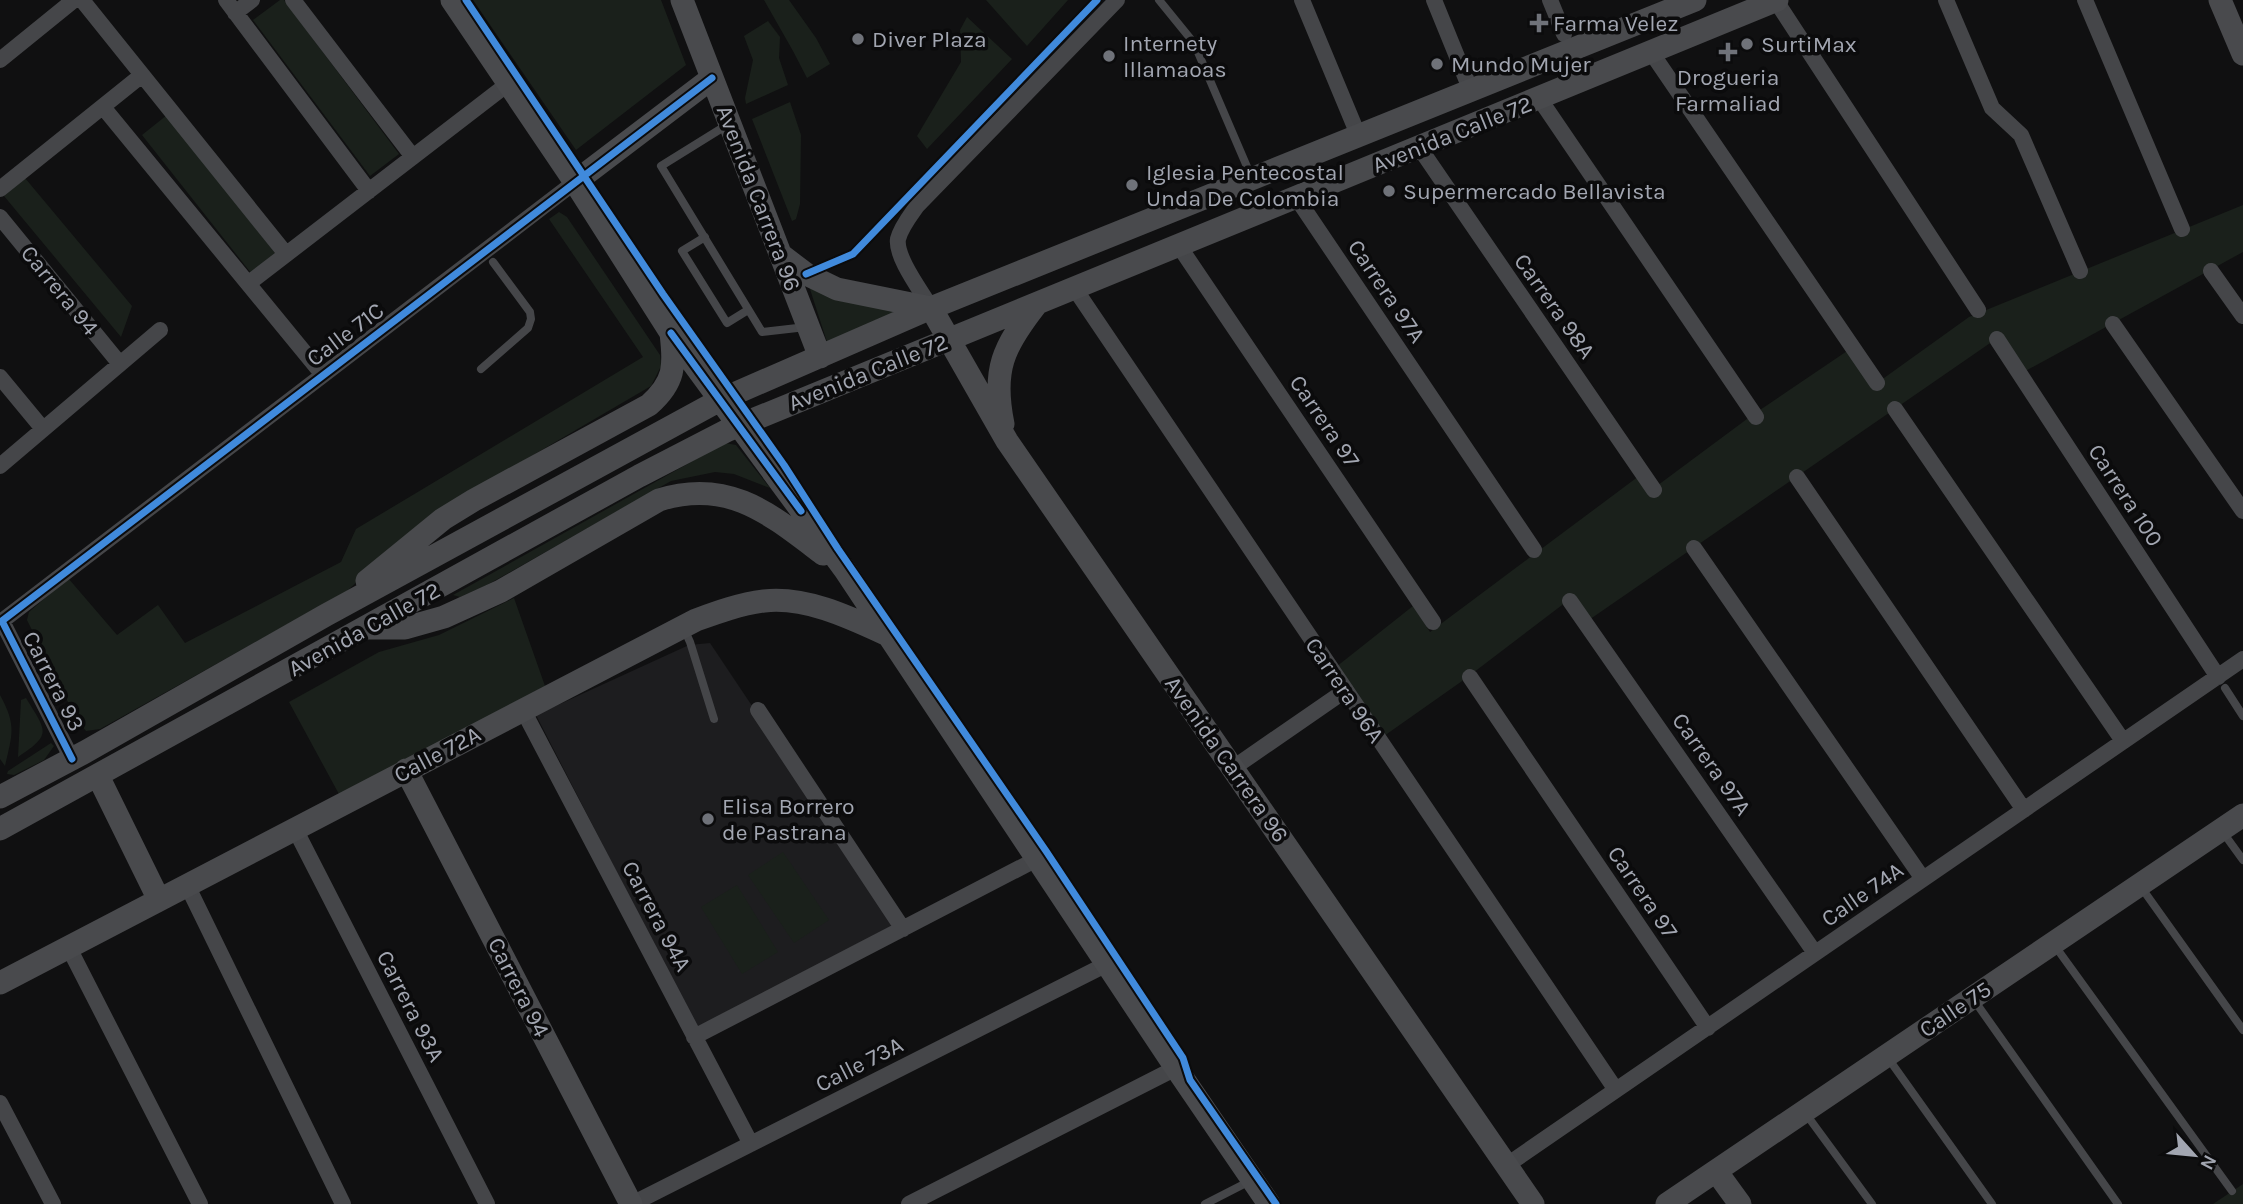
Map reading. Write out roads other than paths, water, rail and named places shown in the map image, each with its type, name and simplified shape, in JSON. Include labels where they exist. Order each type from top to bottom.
[{"type":"main road","points":[[452,0],[575,182],[671,333],[845,570],[1269,1204]]},
{"type":"main road","name":"Avenida Carrera 96","points":[[682,0],[820,357]]},
{"type":"main road","name":"Avenida Calle 72","points":[[0,829],[660,465],[738,425],[1777,0]]},
{"type":"main road","points":[[2220,0],[2243,54]]},
{"type":"main road","name":"Avenida Calle 72","points":[[1,794],[72,759],[326,615],[720,400],[930,308],[1253,180],[1691,1]]},
{"type":"main road","name":"Calle 71C","points":[[575,182],[712,78]]},
{"type":"main road","points":[[781,254],[806,274],[837,289],[930,308]]},
{"type":"main road","points":[[1007,441],[999,395],[1000,365],[1011,339],[1035,305]]},
{"type":"main road","name":"Avenida Carrera 96","points":[[930,308],[1007,441],[1533,1204]]},
{"type":"main road","points":[[326,615],[443,519],[649,405],[659,396],[673,371],[671,333]]},
{"type":"main road","points":[[365,628],[405,628],[444,617],[501,591],[659,500],[680,493],[711,493],[757,507],[845,570]]},
{"type":"main road","name":"Calle 72A","points":[[0,983],[682,626],[728,608],[777,601],[816,607],[888,635]]},
{"type":"main road","name":"Carrera 94","points":[[406,771],[631,1204]]},
{"type":"main road","points":[[98,776],[159,900]]},
{"type":"main road","name":"Calle 75","points":[[1667,1204],[2243,815]]},
{"type":"main road","points":[[1717,1171],[1740,1204]]},
{"type":"street","points":[[0,60],[74,0]]},
{"type":"street","points":[[82,0],[286,254]]},
{"type":"street","points":[[252,0],[230,7],[369,191]]},
{"type":"street","points":[[293,0],[413,157]]},
{"type":"street","points":[[930,308],[898,250],[900,233],[907,220],[917,206],[1117,0]]},
{"type":"street","points":[[1302,0],[1359,137]]},
{"type":"street","points":[[1434,0],[1471,91]]},
{"type":"street","points":[[1550,0],[1564,34]]},
{"type":"street","points":[[1777,0],[1978,310]]},
{"type":"street","points":[[1946,0],[1992,108],[2021,135],[2080,271]]},
{"type":"street","points":[[2085,0],[2182,229]]},
{"type":"street","points":[[1651,52],[1877,383]]},
{"type":"street","points":[[0,189],[142,75]]},
{"type":"street","points":[[249,283],[509,83]]},
{"type":"street","points":[[1539,98],[1756,417]]},
{"type":"street","points":[[103,107],[323,375]]},
{"type":"street","name":"Carrera 98A","points":[[1419,147],[1654,490]]},
{"type":"street","name":"Calle 71C","points":[[2,621],[323,375],[489,256],[575,182]]},
{"type":"street","name":"Carrera 97A","points":[[1297,197],[1534,550]]},
{"type":"street","name":"Carrera 94","points":[[0,217],[120,364]]},
{"type":"street","name":"Carrera 97","points":[[1179,246],[1433,622]]},
{"type":"street","points":[[2211,271],[2243,316]]},
{"type":"street","name":"Carrera 96A","points":[[1075,289],[1616,1090]]},
{"type":"street","points":[[2113,324],[2243,511]]},
{"type":"street","points":[[0,466],[160,330]]},
{"type":"street","name":"Carrera 100","points":[[1997,339],[2221,682]]},
{"type":"street","points":[[0,377],[43,429]]},
{"type":"street","points":[[1895,409],[2123,741]]},
{"type":"street","points":[[1797,477],[2024,810]]},
{"type":"street","points":[[1694,548],[1923,879]]},
{"type":"street","name":"Carrera 97A","points":[[1570,601],[1815,954]]},
{"type":"street","name":"Carrera 93","points":[[2,621],[72,759]]},
{"type":"street","name":"Calle 74A","points":[[1507,1166],[2123,741],[2221,682],[2243,659]]},
{"type":"street","name":"Carrera 97","points":[[1470,677],[1707,1028]]},
{"type":"street","points":[[1233,768],[1346,690]]},
{"type":"street","name":"Carrera 94A","points":[[523,709],[751,1144]]},
{"type":"street","points":[[758,710],[903,929]]},
{"type":"street","name":"Carrera 93A","points":[[295,829],[487,1204]]},
{"type":"street","points":[[694,1037],[1037,859]]},
{"type":"street","points":[[187,885],[343,1204]]},
{"type":"street","points":[[69,948],[200,1204]]},
{"type":"street","name":"Calle 73A","points":[[631,1204],[1107,964]]},
{"type":"street","points":[[909,1204],[1176,1068]]},
{"type":"street","points":[[0,1103],[53,1204]]},
{"type":"lane","points":[[1159,0],[1194,43],[1253,180]]},
{"type":"lane","points":[[730,123],[661,166],[762,332],[808,326]]},
{"type":"lane","points":[[705,237],[682,251],[727,323],[748,310]]},
{"type":"lane","points":[[481,369],[528,328],[531,319],[530,312],[489,256]]},
{"type":"lane","points":[[682,626],[690,642],[714,719]]},
{"type":"lane","name":"Carrera 100","points":[[2221,682],[2243,716]]},
{"type":"lane","points":[[2221,830],[2243,860]]},
{"type":"lane","points":[[2140,885],[2243,1030]]},
{"type":"lane","points":[[2053,943],[2232,1191]]},
{"type":"lane","points":[[1972,998],[2119,1204]]},
{"type":"lane","points":[[1887,1056],[1992,1204]]},
{"type":"lane","points":[[1804,1111],[1872,1204]]},
{"type":"lane","points":[[1205,1204],[1253,1180]]},
{"type":"place","name":"Farma Velez","points":[[1539,23]]},
{"type":"place","name":"Diver Plaza","points":[[858,39]]},
{"type":"place","name":"SurtiMax","points":[[1747,44]]},
{"type":"place","name":"Drogueria Farmaliad","points":[[1728,52]]},
{"type":"place","name":"Internety Illamaoas","points":[[1109,56]]},
{"type":"place","name":"Mundo Mujer","points":[[1437,64]]},
{"type":"place","name":"Iglesia Pentecostal Unda De Colombia","points":[[1132,185]]},
{"type":"place","name":"Supermercado Bellavista","points":[[1389,191]]},
{"type":"place","name":"Elisa Borrero de Pastrana","points":[[708,819]]}]
